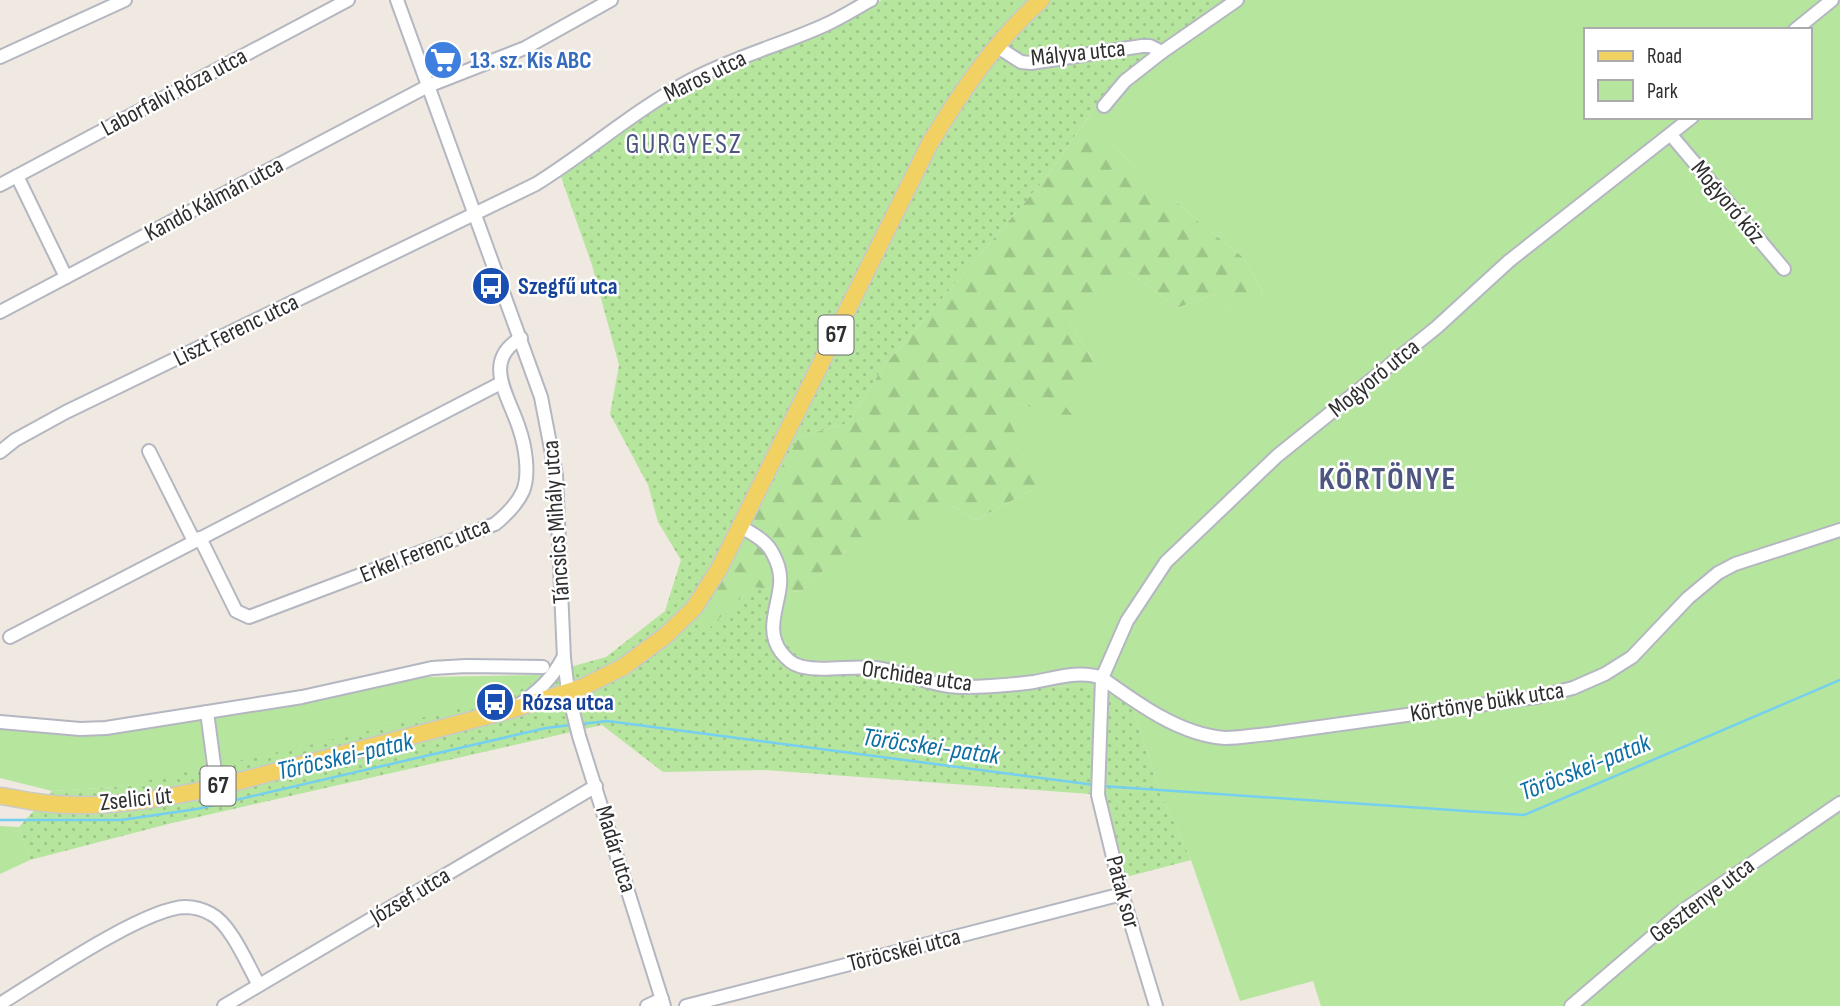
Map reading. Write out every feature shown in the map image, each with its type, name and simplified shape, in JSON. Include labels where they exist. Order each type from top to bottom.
[{"type":"main road","name":"67","points":[[513,709],[570,701],[653,647],[694,608],[741,527],[930,143],[960,95],[996,46],[1041,0]]},
{"type":"main road","name":"Zselici út","points":[[0,796],[79,805],[172,797],[513,709]]},
{"type":"street","points":[[0,57],[125,0]]},
{"type":"street","name":"Laborfalvi Róza utca","points":[[0,185],[348,0]]},
{"type":"street","name":"Táncsics Mihály utca","points":[[397,0],[541,397],[556,475],[564,658],[570,701]]},
{"type":"street","name":"Kandó Kálmán utca","points":[[0,312],[428,86],[526,48],[611,0]]},
{"type":"street","name":"Maros utca","points":[[476,213],[536,184],[658,99],[692,79],[737,58],[825,25],[872,0]]},
{"type":"street","name":"Mályva utca","points":[[1104,106],[1125,82],[1162,52],[1237,0]]},
{"type":"street","points":[[1797,28],[1832,0]]},
{"type":"street","name":"Mályva utca","points":[[996,46],[1021,62],[1031,63],[1142,46],[1150,46],[1162,52]]},
{"type":"street","name":"Mogyoró utca","points":[[1102,678],[1128,621],[1166,562],[1195,533],[1277,456],[1437,327],[1509,261],[1690,119]]},
{"type":"street","name":"Mogyoró köz","points":[[1671,135],[1784,269]]},
{"type":"street","points":[[18,176],[66,277]]},
{"type":"street","name":"Liszt Ferenc utca","points":[[0,452],[15,440],[66,412],[476,213]]},
{"type":"street","points":[[10,637],[501,383],[500,363],[503,354],[521,338]]},
{"type":"street","name":"Erkel Ferenc utca","points":[[197,539],[236,611],[249,617],[495,524],[511,510],[524,490],[526,463],[520,430],[501,383]]},
{"type":"street","points":[[149,450],[197,539]]},
{"type":"street","name":"Orchidea utca","points":[[741,527],[762,540],[773,552],[779,568],[780,585],[773,616],[773,633],[777,646],[786,658],[796,665],[810,669],[857,666],[879,668],[964,687],[1030,682],[1080,674],[1092,674],[1102,678]]},
{"type":"street","name":"Körtönye bükk utca","points":[[1102,678],[1158,716],[1204,734],[1225,738],[1537,697],[1573,688],[1605,674],[1632,657],[1688,598],[1718,573],[1735,564],[1840,530]]},
{"type":"street","points":[[513,709],[543,687],[564,658]]},
{"type":"street","points":[[0,722],[80,729],[106,728],[302,697],[432,668],[543,667]]},
{"type":"street","name":"Patak sor","points":[[1102,678],[1098,795],[1122,894],[1156,1006]]},
{"type":"street","name":"Madár utca","points":[[570,701],[663,1003]]},
{"type":"street","points":[[207,712],[217,787]]},
{"type":"street","name":"József utca","points":[[224,1006],[596,786]]},
{"type":"street","name":"Gesztenye utca","points":[[1571,1006],[1681,912],[1840,803]]},
{"type":"street","name":"Töröcskei utca","points":[[686,1006],[1122,894]]},
{"type":"street","points":[[0,1004],[109,938],[150,917],[184,907],[214,915],[226,927],[259,985]]},
{"type":"street","points":[[648,1006],[663,1003]]},
{"type":"green space","points":[[882,0],[1227,0],[1113,82],[1044,180],[884,366],[848,423],[799,437],[708,629],[753,587],[780,590],[801,661],[873,660],[972,684],[1117,688],[1128,695],[1161,793],[1191,860],[1111,881],[1090,794],[765,770],[663,772],[602,725],[172,823],[30,860],[19,827],[52,791],[117,787],[511,696],[541,675],[606,657],[665,611],[681,560],[658,522],[648,485],[610,414],[619,365],[592,265],[561,177],[663,103],[741,64],[826,30]]},
{"type":"green space","points":[[1227,0],[1840,0],[1840,1006],[1321,1006],[1313,981],[1240,1001],[1191,860],[1161,793],[1128,695],[1117,688],[972,684],[873,660],[801,661],[780,631],[780,590],[801,592],[854,544],[887,524],[919,534],[954,506],[976,520],[1041,485],[1007,416],[1017,403],[1076,420],[1054,392],[1097,366],[1070,322],[1094,292],[1130,272],[1177,308],[1215,294],[1239,316],[1263,293],[1244,258],[1085,122],[1113,82]]},
{"type":"green space","points":[[1085,122],[1244,258],[1263,293],[1239,316],[1215,294],[1177,308],[1130,272],[1070,322],[1097,366],[1077,421],[1017,403],[1041,485],[976,520],[954,506],[919,535],[854,544],[801,592],[753,587],[708,629],[697,628],[743,536],[799,437],[848,423],[884,366],[1044,180]]},
{"type":"green space","points":[[541,675],[511,696],[297,748],[117,787],[52,791],[0,778],[0,719],[105,725],[429,677]]},
{"type":"green space","points":[[0,826],[19,827],[30,860],[0,874]]},
{"type":"waterway","name":"Töröcskei-patak","points":[[1102,786],[1524,815],[1840,680]]},
{"type":"waterway","name":"Töröcskei-patak","points":[[581,724],[607,721],[1095,785]]},
{"type":"waterway","name":"Töröcskei-patak","points":[[0,820],[121,820],[197,809],[546,728],[571,725]]},
{"type":"place","name":"13. sz. Kis ABC","points":[[443,60]]},
{"type":"place","name":"Szegfű utca","points":[[491,286]]},
{"type":"place","name":"Rózsa utca","points":[[495,702]]},
{"type":"district","name":"GURGYESZ","points":[[684,144]]},
{"type":"district","name":"KÖRTÖNYE","points":[[1388,479]]}]
